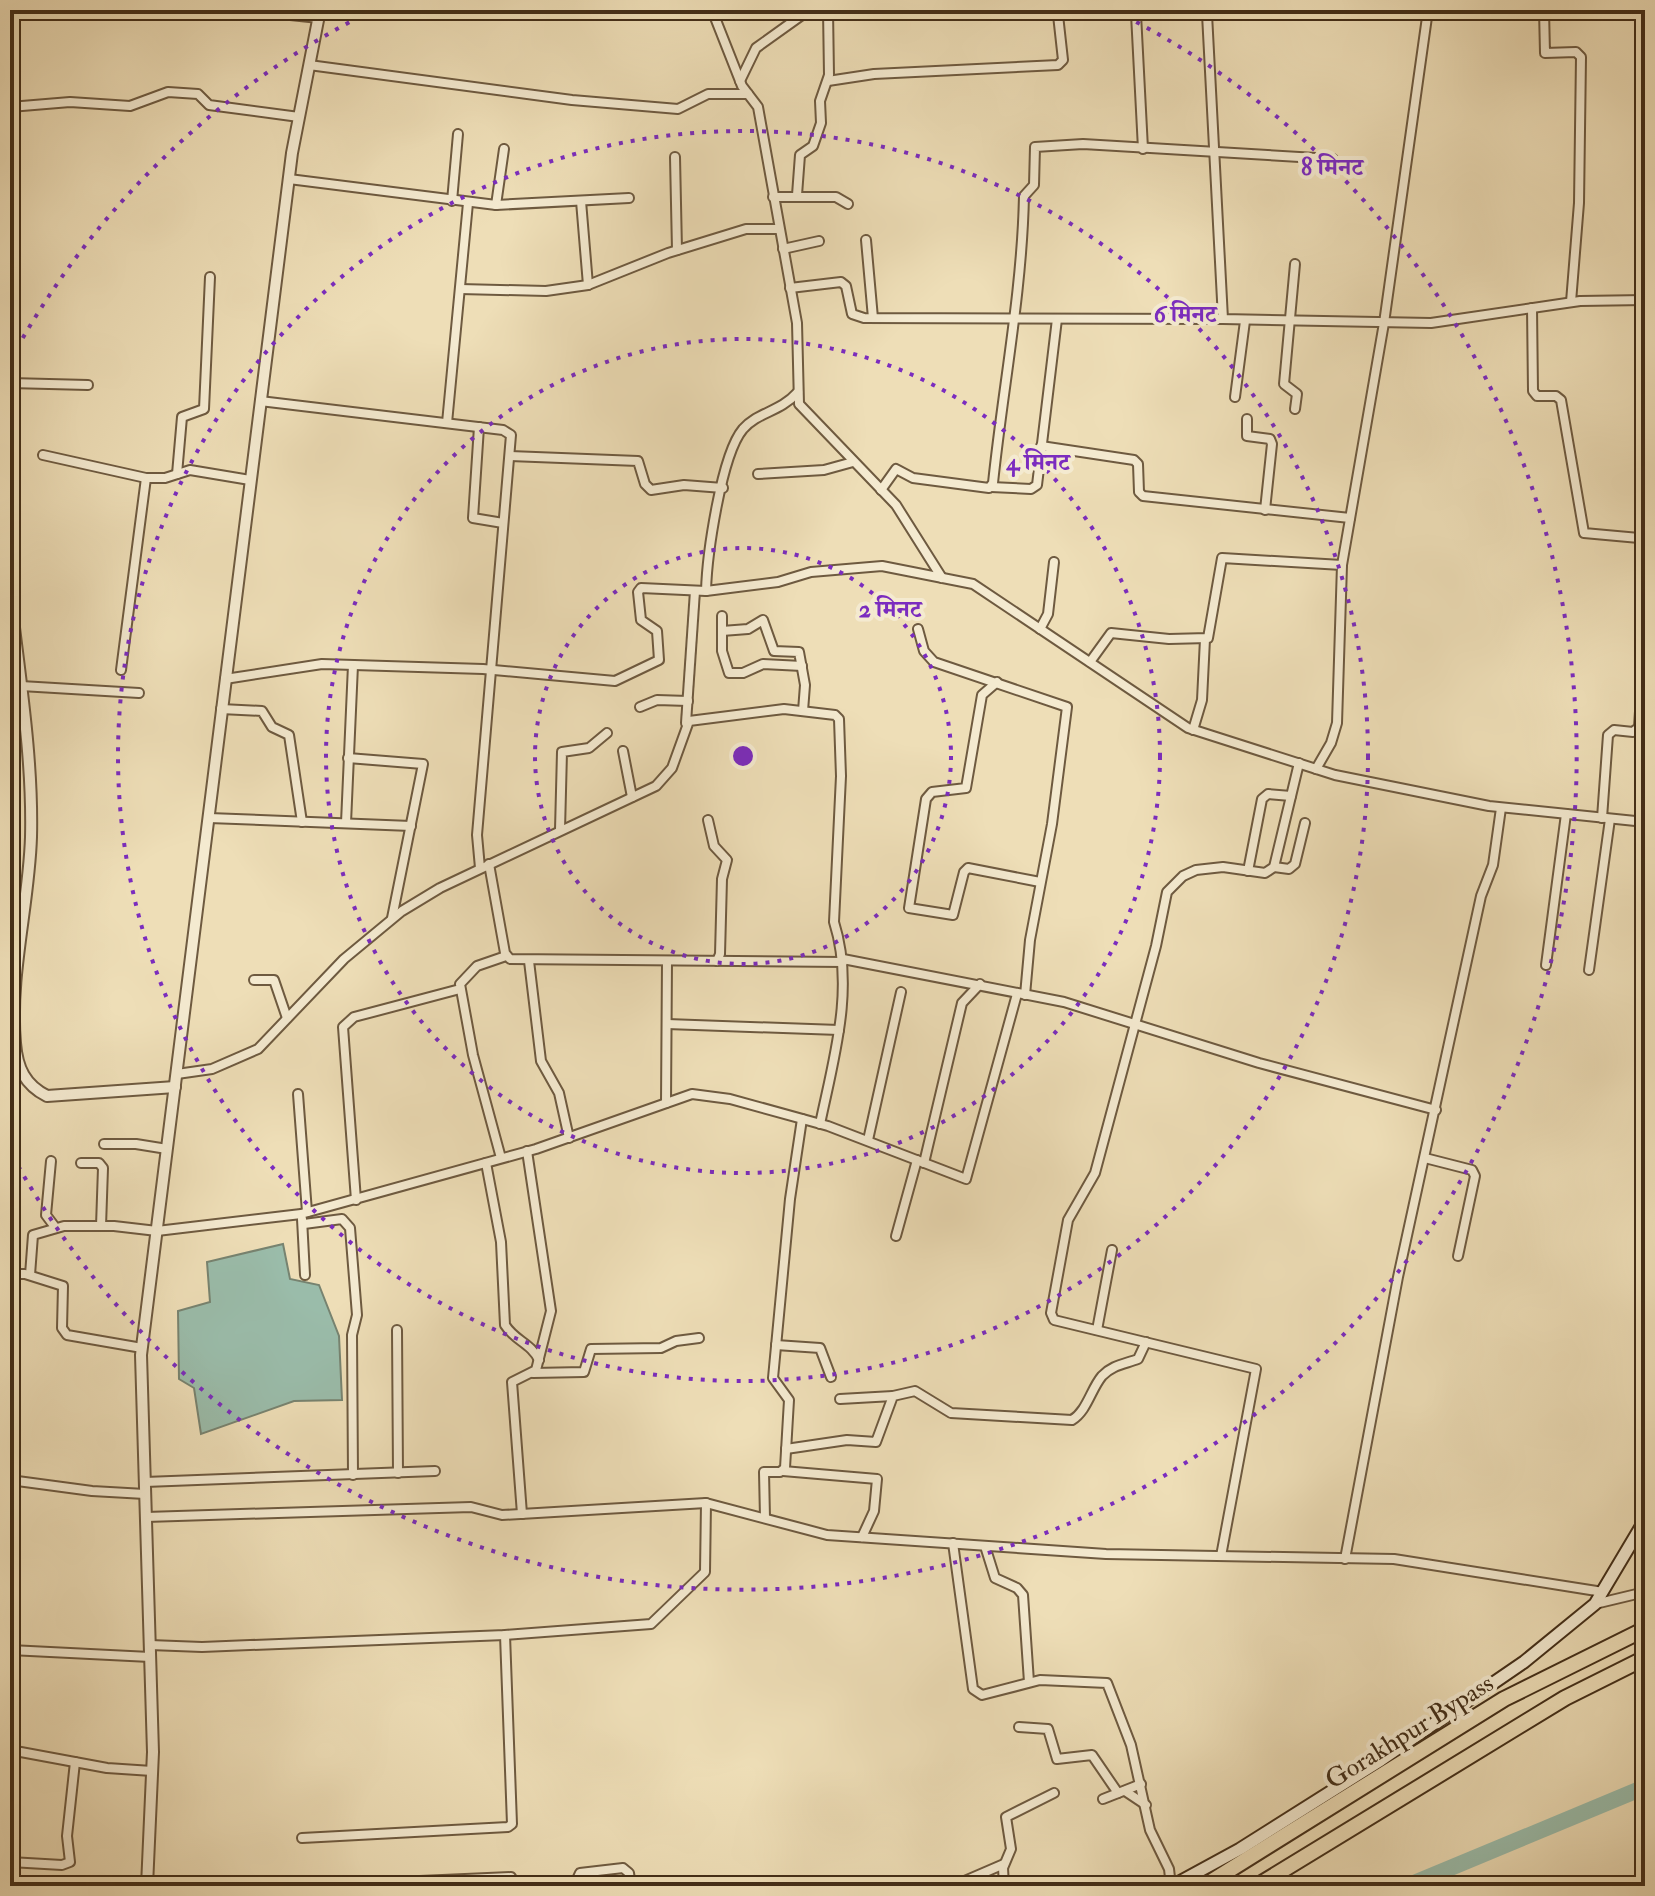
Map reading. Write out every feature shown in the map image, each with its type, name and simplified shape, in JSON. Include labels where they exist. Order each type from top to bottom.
[{"type":"highway","name":"Gorakhpur Bypass","points":[[1204,1886],[1504,1699],[1645,1629]]},
{"type":"highway","points":[[1257,1886],[1565,1698],[1645,1658]]},
{"type":"main road","points":[[1172,1886],[1240,1849],[1381,1760],[1524,1662],[1595,1604],[1645,1520]]},
{"type":"street","points":[[56,10],[71,10]]},
{"type":"street","points":[[243,10],[319,14],[289,179],[142,1348],[152,1771],[147,1884],[396,1884],[511,1877],[516,1886]]},
{"type":"street","points":[[712,10],[740,81],[758,107],[797,323],[798,391],[804,413],[896,505],[942,578]]},
{"type":"street","points":[[740,81],[756,48],[809,10]]},
{"type":"street","points":[[797,195],[800,155],[813,146],[822,120],[820,101],[828,81],[828,10]]},
{"type":"street","points":[[909,10],[1058,15],[1207,14],[1228,10]]},
{"type":"street","points":[[1316,769],[1331,743],[1337,723],[1342,565],[1384,323],[1428,10]]},
{"type":"street","points":[[1544,10],[1545,53],[1576,52],[1581,57],[1579,203],[1571,302]]},
{"type":"street","points":[[1136,14],[1143,149]]},
{"type":"street","points":[[1207,14],[1223,319]]},
{"type":"street","points":[[828,81],[874,74],[1058,65],[1063,60],[1058,15]]},
{"type":"street","points":[[309,65],[572,100],[678,109],[708,94],[748,94]]},
{"type":"street","points":[[10,107],[70,102],[130,106],[168,92],[198,94],[209,105],[299,117]]},
{"type":"street","points":[[452,201],[458,134]]},
{"type":"street","points":[[991,487],[1006,361],[1016,319],[1023,262],[1024,196],[1034,185],[1035,147],[1083,144],[1333,159]]},
{"type":"street","points":[[496,205],[504,149]]},
{"type":"street","points":[[675,157],[672,175],[677,250]]},
{"type":"street","points":[[289,179],[496,205],[629,198]]},
{"type":"street","points":[[773,197],[836,197],[848,204]]},
{"type":"street","points":[[581,201],[588,285]]},
{"type":"street","points":[[447,423],[468,203]]},
{"type":"street","points":[[460,289],[546,291],[588,285],[677,250],[746,229],[779,229]]},
{"type":"street","points":[[866,240],[873,318]]},
{"type":"street","points":[[783,249],[819,241]]},
{"type":"street","points":[[1295,264],[1284,384],[1297,394],[1295,409]]},
{"type":"street","points":[[177,474],[182,417],[204,409],[210,277]]},
{"type":"street","points":[[790,288],[841,282],[846,286],[852,314],[873,318],[1223,319],[1384,323],[1468,320],[1571,302],[1645,300]]},
{"type":"street","points":[[1532,308],[1533,391],[1537,396],[1556,396],[1561,400],[1584,533],[1639,538],[1645,542]]},
{"type":"street","points":[[881,490],[896,469],[913,478],[991,487],[1034,487],[1057,319]]},
{"type":"street","points":[[1235,397],[1245,321]]},
{"type":"street","points":[[10,383],[88,385]]},
{"type":"street","points":[[706,591],[708,546],[742,430],[758,417],[782,408],[798,391]]},
{"type":"street","points":[[260,401],[508,431],[510,456],[477,835],[506,956]]},
{"type":"street","points":[[1247,419],[1247,436],[1270,439],[1272,444],[1265,510]]},
{"type":"street","points":[[479,427],[473,518],[503,523]]},
{"type":"street","points":[[1041,446],[1134,460],[1138,464],[1139,492],[1143,496],[1350,518]]},
{"type":"street","points":[[43,455],[146,478],[190,470],[250,480]]},
{"type":"street","points":[[510,456],[638,461],[645,484],[651,490],[684,485],[723,488]]},
{"type":"street","points":[[758,474],[824,470],[853,462]]},
{"type":"street","points":[[121,670],[128,597],[146,478]]},
{"type":"street","points":[[1090,662],[1111,633],[1205,639],[1210,635],[1222,558],[1342,565]]},
{"type":"street","points":[[1040,629],[1048,614],[1054,562]]},
{"type":"street","points":[[225,679],[322,664],[491,670],[619,681],[655,664],[661,653],[657,631],[641,620],[638,590],[706,591],[778,582],[811,572],[882,566],[973,584],[1193,730],[1316,769],[1501,808],[1645,822]]},
{"type":"street","points":[[177,1074],[212,1069],[258,1049],[344,959],[392,918],[485,866],[666,778],[686,724],[695,591]]},
{"type":"street","points":[[10,594],[21,686],[31,836],[23,908],[15,1043],[18,1064],[30,1087],[47,1096],[175,1087]]},
{"type":"street","points":[[722,616],[723,659],[729,673],[743,673],[763,664],[802,666]]},
{"type":"street","points":[[722,631],[748,629],[763,620],[772,649],[799,652],[803,711]]},
{"type":"street","points":[[30,1275],[33,1235],[55,1227],[101,1226],[157,1231],[304,1213],[527,1151],[700,1094],[820,1124],[962,1178],[970,1177],[1021,994],[1052,824],[1067,707],[934,662],[924,651],[918,629]]},
{"type":"street","points":[[1589,970],[1606,818],[1608,735],[1614,730],[1633,732],[1639,727],[1645,634]]},
{"type":"street","points":[[1193,730],[1202,700],[1205,639]]},
{"type":"street","points":[[346,823],[353,665]]},
{"type":"street","points":[[997,682],[982,695],[966,788],[932,792],[926,799],[909,908],[953,915],[964,872],[968,868],[1040,882]]},
{"type":"street","points":[[21,686],[139,693]]},
{"type":"street","points":[[10,699],[22,699]]},
{"type":"street","points":[[640,707],[657,700],[688,701]]},
{"type":"street","points":[[221,709],[262,711],[272,727],[291,737],[302,822]]},
{"type":"street","points":[[686,724],[693,720],[784,709],[835,715],[839,719],[841,776],[834,922],[842,941],[843,960],[839,1030],[820,1124]]},
{"type":"street","points":[[560,830],[562,752],[589,748],[607,733]]},
{"type":"street","points":[[623,751],[632,797]]},
{"type":"street","points":[[348,758],[423,764],[392,918]]},
{"type":"street","points":[[1274,867],[1299,763]]},
{"type":"street","points":[[1248,871],[1262,799],[1268,794],[1291,796]]},
{"type":"street","points":[[1345,1559],[1398,1277],[1481,896],[1491,873],[1501,808]]},
{"type":"street","points":[[1546,965],[1566,814]]},
{"type":"street","points":[[209,818],[411,826]]},
{"type":"street","points":[[708,820],[714,846],[727,860],[722,879],[720,954],[717,961]]},
{"type":"street","points":[[1221,1556],[1256,1369],[1054,1320],[1051,1313],[1068,1220],[1095,1173],[1167,892],[1183,876],[1196,870],[1223,867],[1265,873],[1274,867],[1289,869],[1295,864],[1305,823]]},
{"type":"street","points":[[10,908],[23,908]]},
{"type":"street","points":[[501,1158],[473,1055],[460,989],[463,979],[474,968],[506,956],[529,961],[843,960],[1074,1004],[1259,1063],[1436,1110]]},
{"type":"street","points":[[529,961],[541,1061],[559,1093],[569,1138]]},
{"type":"street","points":[[666,1103],[667,961]]},
{"type":"street","points":[[254,980],[274,980],[287,1018]]},
{"type":"street","points":[[896,1236],[920,1162],[962,1003],[980,984]]},
{"type":"street","points":[[356,1200],[343,1027],[354,1017],[460,989]]},
{"type":"street","points":[[868,1140],[901,992]]},
{"type":"street","points":[[667,1024],[839,1030]]},
{"type":"street","points":[[298,1094],[305,1275]]},
{"type":"street","points":[[783,1471],[789,1400],[774,1383],[776,1345],[790,1199],[802,1119]]},
{"type":"street","points":[[104,1144],[136,1144],[167,1149]]},
{"type":"street","points":[[527,1151],[551,1311],[533,1373]]},
{"type":"street","points":[[1425,1158],[1472,1170],[1475,1176],[1458,1256]]},
{"type":"street","points":[[51,1161],[46,1215],[55,1227]]},
{"type":"street","points":[[81,1163],[99,1163],[103,1168],[101,1226]]},
{"type":"street","points":[[486,1163],[501,1242],[505,1325],[513,1335],[531,1345],[539,1360]]},
{"type":"street","points":[[304,1224],[342,1219],[350,1228],[357,1310],[352,1335],[353,1475]]},
{"type":"street","points":[[1097,1330],[1112,1250]]},
{"type":"street","points":[[10,1274],[30,1275],[63,1286],[62,1328],[67,1335],[142,1348]]},
{"type":"street","points":[[397,1330],[398,1473]]},
{"type":"street","points":[[522,1514],[511,1389],[515,1378],[533,1373],[584,1372],[591,1349],[661,1348],[676,1341],[699,1338]]},
{"type":"street","points":[[840,1399],[919,1391],[951,1413],[1072,1420],[1105,1373],[1121,1363],[1138,1359],[1146,1342]]},
{"type":"street","points":[[776,1345],[820,1348],[831,1377]]},
{"type":"street","points":[[786,1449],[847,1440],[876,1442],[893,1396]]},
{"type":"street","points":[[10,1480],[145,1488],[435,1471]]},
{"type":"street","points":[[765,1518],[764,1472],[877,1479],[874,1511],[862,1537]]},
{"type":"street","points":[[146,1517],[471,1507],[502,1515],[706,1503],[827,1535],[1106,1554],[1394,1559],[1603,1592]]},
{"type":"street","points":[[150,1645],[202,1647],[505,1635],[656,1622],[675,1598],[705,1572],[706,1503]]},
{"type":"street","points":[[953,1543],[973,1689],[982,1695],[1029,1682],[1107,1683],[1141,1784],[1150,1830],[1169,1869],[1172,1886]]},
{"type":"street","points":[[985,1546],[995,1578],[1017,1588],[1023,1595],[1029,1682]]},
{"type":"street","points":[[1595,1604],[1645,1592]]},
{"type":"street","points":[[302,1838],[508,1827],[512,1824],[505,1635]]},
{"type":"street","points":[[10,1650],[150,1657]]},
{"type":"street","points":[[1019,1727],[1048,1729],[1057,1759],[1092,1755],[1121,1792],[1146,1805]]},
{"type":"street","points":[[10,1750],[152,1771]]},
{"type":"street","points":[[10,1862],[62,1865],[70,1862],[67,1836],[75,1762]]},
{"type":"street","points":[[1103,1799],[1141,1784]]},
{"type":"street","points":[[1004,1886],[1004,1864],[1011,1849],[1006,1817],[1054,1793]]},
{"type":"street","points":[[953,1886],[1004,1864]]},
{"type":"street","points":[[574,1886],[580,1873],[623,1868],[629,1873],[631,1886]]},
{"type":"shaded area","points":[[283,1244],[290,1279],[319,1285],[339,1336],[342,1400],[294,1401],[201,1434],[194,1388],[179,1379],[178,1311],[210,1302],[207,1262]]},
{"type":"waterway","points":[[1407,1886],[1645,1787]]}]
